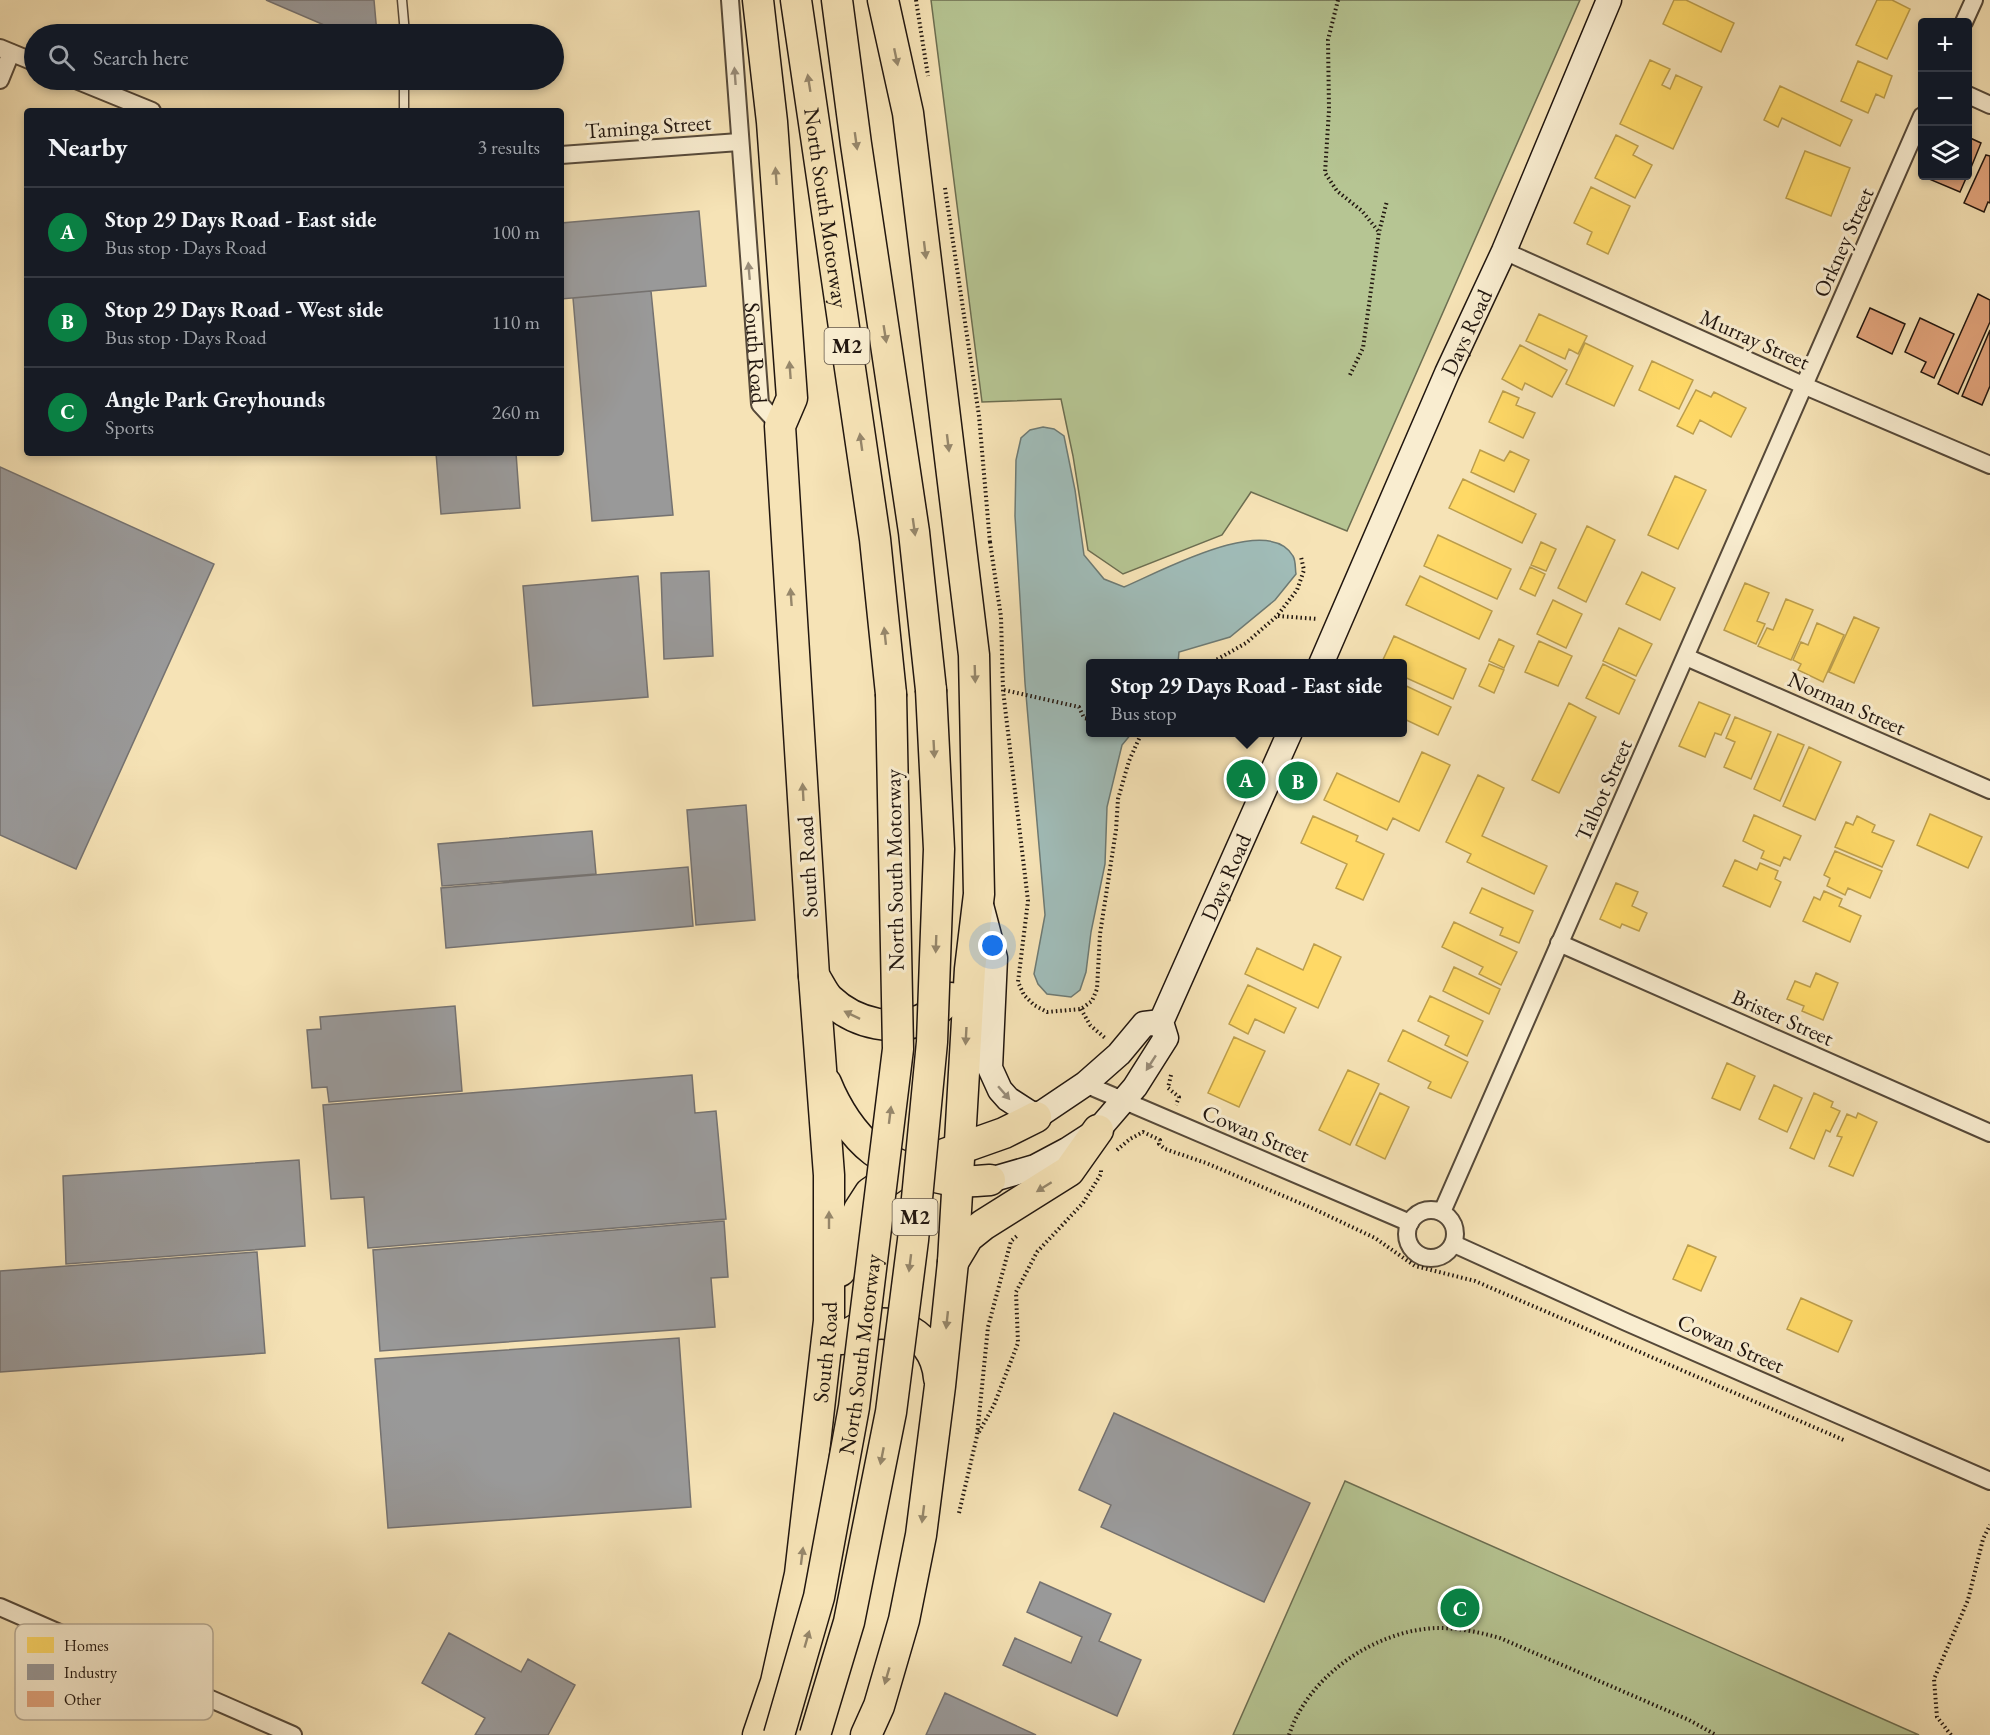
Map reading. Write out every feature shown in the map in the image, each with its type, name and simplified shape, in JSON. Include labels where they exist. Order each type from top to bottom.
[{"type":"highway","points":[[758,0],[772,122],[792,398],[780,426]]},
{"type":"highway","name":"North South Motorway","points":[[779,1735],[819,1597],[854,1407],[898,1049],[891,694],[875,539],[796,0]]},
{"type":"highway","name":"North South Motorway","points":[[815,1735],[849,1622],[891,1412],[913,1240],[932,1042],[939,849],[931,690],[914,532],[856,144],[837,0]]},
{"type":"highway","points":[[866,1735],[879,1706],[904,1620],[921,1535],[953,1262],[970,969],[979,894],[974,655],[908,113],[884,0]]},
{"type":"highway","name":"South Road","points":[[758,1735],[776,1682],[800,1574],[829,1321],[829,1175],[814,976],[780,426]]},
{"type":"highway","points":[[814,976],[828,998],[848,1014],[874,1024],[902,1025],[928,1016],[950,998],[970,969]]},
{"type":"highway","points":[[814,976],[822,1070],[830,1092],[847,1121],[874,1151],[908,1167],[958,1181],[990,1180]]},
{"type":"highway","points":[[829,1321],[850,1231],[859,1210],[870,1193],[908,1167],[1004,1133],[1036,1117]]},
{"type":"highway","points":[[953,1262],[968,1237],[983,1225],[1069,1171],[1106,1141]]},
{"type":"highway","points":[[824,1367],[831,1352],[843,1337],[860,1327],[880,1323],[899,1326],[916,1335],[930,1349],[938,1367],[940,1386]]},
{"type":"street","name":"South Road","points":[[730,0],[760,404],[780,426]]},
{"type":"street","name":"Days Road","points":[[1323,659],[1504,251],[1609,0]]},
{"type":"street","points":[[1966,18],[1974,0]]},
{"type":"street","points":[[0,80],[6,50],[24,58]]},
{"type":"street","points":[[101,90],[145,108]]},
{"type":"street","points":[[1972,97],[1990,105]]},
{"type":"street","name":"Orkney Street","points":[[1805,386],[1919,126]]},
{"type":"street","name":"Taminga Street","points":[[564,155],[739,142]]},
{"type":"street","name":"Murray Street","points":[[1504,251],[1805,386],[1990,465]]},
{"type":"street","name":"Talbot Street","points":[[1442,1212],[1805,386]]},
{"type":"street","name":"Norman Street","points":[[1686,657],[1990,790]]},
{"type":"street","name":"Days Road","points":[[990,1180],[1035,1167],[1067,1150],[1106,1141],[1124,1100],[1167,1038],[1161,1022],[1288,737]]},
{"type":"street","points":[[979,894],[995,957],[990,1068],[999,1090],[1008,1099],[1036,1117],[1085,1084],[1119,1054],[1144,1024],[1161,1022]]},
{"type":"street","name":"Brister Street","points":[[1559,943],[1990,1133]]},
{"type":"street","name":"Cowan Street","points":[[1085,1084],[1410,1223]]},
{"type":"street","points":[[1427,1210],[1442,1212],[1452,1222],[1455,1229],[1454,1244],[1444,1256],[1428,1259],[1421,1257],[1414,1252],[1407,1238],[1410,1223],[1414,1217],[1427,1210]]},
{"type":"street","name":"Cowan Street","points":[[1454,1244],[1626,1322],[1990,1480]]},
{"type":"street","points":[[0,1607],[39,1624]]},
{"type":"street","points":[[213,1700],[293,1735]]},
{"type":"lane","points":[[402,0],[404,24]]},
{"type":"lane","points":[[404,90],[404,108]]},
{"type":"path","points":[[1338,0],[1328,40],[1329,110],[1325,173],[1337,191],[1362,211],[1379,232]]},
{"type":"path","points":[[1350,375],[1362,348],[1379,232],[1388,201]]},
{"type":"path","points":[[990,542],[1001,617],[1003,690],[1028,902],[1018,982],[1024,995],[1034,1005],[1047,1012],[1082,1009],[1092,1000],[1097,989],[1100,934],[1116,830],[1118,800],[1129,761],[1140,737]]},
{"type":"path","points":[[1216,659],[1246,643],[1277,616],[1297,590],[1304,570],[1301,557]]},
{"type":"path","points":[[1277,616],[1325,619]]},
{"type":"path","points":[[1003,690],[1079,707],[1086,718]]},
{"type":"path","points":[[1082,1009],[1090,1025],[1105,1038]]},
{"type":"path","points":[[1172,1069],[1168,1088],[1179,1097],[1176,1104]]},
{"type":"path","points":[[1106,1141],[1130,1138],[1143,1132],[1160,1140],[1159,1144],[1165,1149],[1206,1162],[1376,1238],[1415,1266],[1474,1281],[1847,1441]]},
{"type":"path","points":[[977,1436],[994,1405],[1018,1343],[1016,1292],[1037,1252],[1083,1203],[1101,1174],[1100,1164],[1091,1172]]},
{"type":"path","points":[[959,1513],[977,1436],[988,1327],[1011,1241],[1019,1233]]},
{"type":"path","points":[[1951,1735],[1937,1717],[1934,1679],[1968,1600],[1983,1539],[1990,1525]]},
{"type":"path","points":[[1288,1735],[1294,1718],[1315,1688],[1341,1664],[1370,1647],[1398,1635],[1435,1628],[1469,1630],[1500,1638],[1689,1720],[1716,1735]]},
{"type":"green space","points":[[931,0],[1580,0],[1347,531],[1251,492],[1222,535],[1123,574],[1088,550],[1061,399],[982,402]]},
{"type":"green space","points":[[1345,1481],[1919,1735],[1233,1735]]},
{"type":"water","points":[[1043,427],[1054,429],[1064,436],[1075,490],[1084,555],[1104,579],[1124,587],[1212,550],[1261,540],[1280,544],[1293,556],[1296,574],[1275,600],[1230,637],[1179,652],[1178,659],[1086,659],[1086,737],[1129,737],[1122,745],[1107,807],[1105,864],[1091,932],[1086,972],[1080,990],[1071,997],[1047,994],[1038,984],[1034,974],[1045,915],[1025,683],[1015,516],[1016,460],[1021,438],[1030,430]]},
{"type":"building: Homes","points":[[1674,0],[1686,0],[1734,23],[1721,52],[1663,24]]},
{"type":"building: Homes","points":[[1877,0],[1892,0],[1910,9],[1887,59],[1856,45]]},
{"type":"building: Homes","points":[[1650,60],[1670,69],[1662,85],[1670,89],[1676,75],[1702,87],[1673,149],[1620,124]]},
{"type":"building: Homes","points":[[1858,61],[1892,76],[1884,98],[1876,94],[1868,113],[1841,101]]},
{"type":"building: Homes","points":[[1780,86],[1852,120],[1840,146],[1782,118],[1778,127],[1764,120]]},
{"type":"building: Homes","points":[[1616,135],[1638,146],[1633,155],[1652,165],[1635,198],[1595,178]]},
{"type":"building: Homes","points":[[1805,151],[1850,168],[1831,216],[1786,198]]},
{"type":"building: Homes","points":[[1591,187],[1630,206],[1608,254],[1587,244],[1592,232],[1574,223]]},
{"type":"building: Homes","points":[[1539,314],[1587,336],[1578,354],[1569,349],[1565,359],[1526,341]]},
{"type":"building: Homes","points":[[1585,343],[1633,366],[1614,406],[1566,384]]},
{"type":"building: Homes","points":[[1520,345],[1567,370],[1552,397],[1525,383],[1522,390],[1502,379]]},
{"type":"building: Homes","points":[[1652,361],[1693,380],[1679,409],[1639,390]]},
{"type":"building: Homes","points":[[1696,390],[1711,397],[1714,392],[1746,408],[1731,437],[1700,420],[1693,434],[1677,426]]},
{"type":"building: Homes","points":[[1503,391],[1519,398],[1516,405],[1535,413],[1523,438],[1489,422]]},
{"type":"building: Homes","points":[[1480,450],[1504,461],[1510,451],[1529,460],[1514,492],[1471,472]]},
{"type":"building: Homes","points":[[1675,476],[1706,490],[1678,549],[1648,535]]},
{"type":"building: Homes","points":[[1463,479],[1536,514],[1522,543],[1449,508]]},
{"type":"building: Homes","points":[[1587,526],[1615,540],[1586,602],[1558,588]]},
{"type":"building: Homes","points":[[1438,535],[1511,569],[1497,599],[1424,566]]},
{"type":"building: Homes","points":[[1541,542],[1556,549],[1546,571],[1531,565]]},
{"type":"building: Homes","points":[[1530,567],[1545,574],[1535,596],[1520,589]]},
{"type":"building: Homes","points":[[1642,572],[1675,588],[1660,620],[1626,604]]},
{"type":"building: Homes","points":[[1420,576],[1492,611],[1479,639],[1406,605]]},
{"type":"building: Homes","points":[[1745,583],[1769,593],[1757,621],[1765,624],[1756,644],[1724,630]]},
{"type":"building: Homes","points":[[1786,599],[1813,610],[1791,660],[1758,646],[1767,628],[1773,630]]},
{"type":"building: Homes","points":[[1553,600],[1582,614],[1566,648],[1537,634]]},
{"type":"building: Homes","points":[[1854,617],[1879,628],[1854,683],[1829,672]]},
{"type":"building: Homes","points":[[1817,623],[1844,635],[1823,682],[1798,670],[1801,664],[1793,660],[1801,642],[1808,645]]},
{"type":"building: Homes","points":[[1619,628],[1652,644],[1636,676],[1603,661]]},
{"type":"building: Homes","points":[[1394,636],[1466,669],[1453,699],[1407,678],[1407,659],[1383,659]]},
{"type":"building: Homes","points":[[1499,639],[1514,646],[1504,668],[1489,661]]},
{"type":"building: Homes","points":[[1539,641],[1572,656],[1558,686],[1525,672]]},
{"type":"building: Homes","points":[[1489,664],[1504,670],[1494,693],[1479,686]]},
{"type":"building: Homes","points":[[1603,664],[1635,680],[1619,714],[1586,698]]},
{"type":"building: Homes","points":[[1407,686],[1451,707],[1438,735],[1407,720]]},
{"type":"building: Homes","points":[[1699,702],[1730,715],[1721,735],[1715,733],[1705,757],[1679,746]]},
{"type":"building: Homes","points":[[1569,703],[1596,717],[1559,793],[1532,780]]},
{"type":"building: Homes","points":[[1735,717],[1771,732],[1751,779],[1724,767],[1735,742],[1726,738]]},
{"type":"building: Homes","points":[[1778,734],[1804,745],[1780,801],[1754,789]]},
{"type":"building: Homes","points":[[1809,747],[1841,762],[1815,820],[1783,806]]},
{"type":"building: Homes","points":[[1422,752],[1450,765],[1419,831],[1393,818],[1387,830],[1324,800],[1337,773],[1399,802]]},
{"type":"building: Homes","points":[[1478,775],[1504,788],[1482,836],[1547,866],[1534,894],[1467,862],[1471,854],[1446,842]]},
{"type":"building: Homes","points":[[1930,814],[1982,837],[1968,868],[1917,845]]},
{"type":"building: Homes","points":[[1754,815],[1801,836],[1790,860],[1784,857],[1780,866],[1761,858],[1764,851],[1743,841]]},
{"type":"building: Homes","points":[[1313,816],[1358,836],[1356,841],[1384,854],[1363,900],[1336,888],[1347,864],[1301,843]]},
{"type":"building: Homes","points":[[1857,816],[1875,825],[1872,832],[1894,841],[1882,867],[1835,847],[1846,822],[1853,825]]},
{"type":"building: Homes","points":[[1835,851],[1882,871],[1870,898],[1848,888],[1845,895],[1827,886],[1830,878],[1824,875]]},
{"type":"building: Homes","points":[[1735,860],[1757,870],[1760,863],[1778,871],[1775,879],[1781,882],[1770,907],[1723,886]]},
{"type":"building: Homes","points":[[1616,883],[1638,892],[1632,906],[1647,913],[1639,931],[1622,924],[1620,928],[1600,919]]},
{"type":"building: Homes","points":[[1482,888],[1533,911],[1519,943],[1500,935],[1503,928],[1470,913]]},
{"type":"building: Homes","points":[[1824,891],[1842,899],[1839,906],[1861,916],[1850,942],[1803,921],[1814,897],[1820,900]]},
{"type":"building: Homes","points":[[1454,922],[1517,952],[1501,985],[1479,974],[1483,967],[1442,947]]},
{"type":"building: Homes","points":[[1314,944],[1341,957],[1318,1008],[1245,974],[1257,948],[1303,970]]},
{"type":"building: Homes","points":[[1454,967],[1500,989],[1489,1014],[1443,991]]},
{"type":"building: Homes","points":[[1816,973],[1838,983],[1823,1020],[1802,1011],[1804,1006],[1787,999],[1795,981],[1810,987]]},
{"type":"building: Homes","points":[[1248,985],[1296,1008],[1284,1033],[1255,1019],[1248,1034],[1229,1024]]},
{"type":"building: Homes","points":[[1430,996],[1483,1021],[1467,1056],[1445,1045],[1449,1036],[1418,1021]]},
{"type":"building: Homes","points":[[1403,1030],[1468,1062],[1451,1098],[1428,1088],[1431,1082],[1388,1061]]},
{"type":"building: Homes","points":[[1234,1037],[1265,1051],[1239,1107],[1208,1093]]},
{"type":"building: Homes","points":[[1727,1063],[1755,1076],[1740,1110],[1712,1098]]},
{"type":"building: Homes","points":[[1348,1070],[1379,1084],[1350,1145],[1319,1130]]},
{"type":"building: Homes","points":[[1774,1085],[1802,1098],[1787,1132],[1759,1119]]},
{"type":"building: Homes","points":[[1380,1093],[1409,1107],[1385,1159],[1356,1145]]},
{"type":"building: Homes","points":[[1814,1093],[1833,1102],[1831,1107],[1840,1111],[1830,1132],[1826,1130],[1814,1159],[1790,1148]]},
{"type":"building: Homes","points":[[1858,1113],[1877,1122],[1853,1176],[1829,1166],[1842,1137],[1837,1136],[1847,1114],[1856,1118]]},
{"type":"building: Homes","points":[[1688,1245],[1716,1257],[1701,1291],[1673,1279]]},
{"type":"building: Homes","points":[[1801,1298],[1852,1321],[1838,1352],[1787,1329]]},
{"type":"building: Industry","points":[[266,0],[374,0],[376,24],[322,24]]},
{"type":"building: Industry","points":[[699,211],[706,286],[564,299],[564,223]]},
{"type":"building: Industry","points":[[651,291],[673,515],[592,521],[573,298]]},
{"type":"building: Industry","points":[[436,456],[516,456],[520,508],[441,514]]},
{"type":"building: Industry","points":[[0,467],[214,564],[76,869],[0,835]]},
{"type":"building: Industry","points":[[709,571],[713,656],[664,659],[661,573]]},
{"type":"building: Industry","points":[[638,576],[648,697],[533,706],[523,586]]},
{"type":"building: Industry","points":[[746,805],[755,920],[696,925],[687,810]]},
{"type":"building: Industry","points":[[592,831],[596,874],[442,886],[438,844]]},
{"type":"building: Industry","points":[[688,867],[693,926],[446,948],[441,888]]},
{"type":"building: Industry","points":[[455,1006],[462,1091],[329,1102],[327,1087],[312,1088],[307,1030],[321,1029],[320,1017]]},
{"type":"building: Industry","points":[[692,1075],[695,1113],[716,1111],[726,1219],[368,1248],[364,1197],[331,1199],[323,1105]]},
{"type":"building: Industry","points":[[299,1160],[305,1246],[66,1264],[63,1176]]},
{"type":"building: Industry","points":[[724,1221],[728,1277],[711,1278],[715,1327],[380,1351],[373,1250]]},
{"type":"building: Industry","points":[[257,1252],[265,1353],[0,1372],[0,1271]]},
{"type":"building: Industry","points":[[679,1338],[691,1507],[388,1528],[375,1359]]},
{"type":"building: Industry","points":[[1114,1413],[1310,1503],[1264,1602],[1101,1527],[1111,1505],[1079,1490]]},
{"type":"building: Industry","points":[[1040,1582],[1111,1614],[1099,1641],[1141,1660],[1117,1716],[1003,1665],[1015,1638],[1071,1663],[1082,1637],[1027,1612]]},
{"type":"building: Industry","points":[[449,1633],[521,1672],[528,1659],[575,1685],[548,1735],[475,1735],[485,1718],[422,1683]]},
{"type":"building: Industry","points":[[945,1693],[1036,1735],[926,1735]]},
{"type":"building: Other","points":[[1972,139],[1981,143],[1972,165]]},
{"type":"building: Other","points":[[1986,155],[1990,156],[1990,203],[1988,202],[1984,212],[1964,203]]},
{"type":"building: Other","points":[[1931,180],[1965,180],[1960,192]]},
{"type":"building: Other","points":[[1978,294],[1990,300],[1990,322],[1958,394],[1938,384]]},
{"type":"building: Other","points":[[1870,308],[1905,324],[1892,354],[1857,337]]},
{"type":"building: Other","points":[[1920,318],[1954,334],[1934,378],[1921,372],[1926,362],[1905,352]]},
{"type":"building: Other","points":[[1990,330],[1990,386],[1982,405],[1962,396]]},
{"type":"place","name":"Stop 29 Days Road - East side","points":[[1246,779]]},
{"type":"place","name":"Stop 29 Days Road - West side","points":[[1298,781]]},
{"type":"place","name":"Angle Park Greyhounds","points":[[1460,1608]]}]
